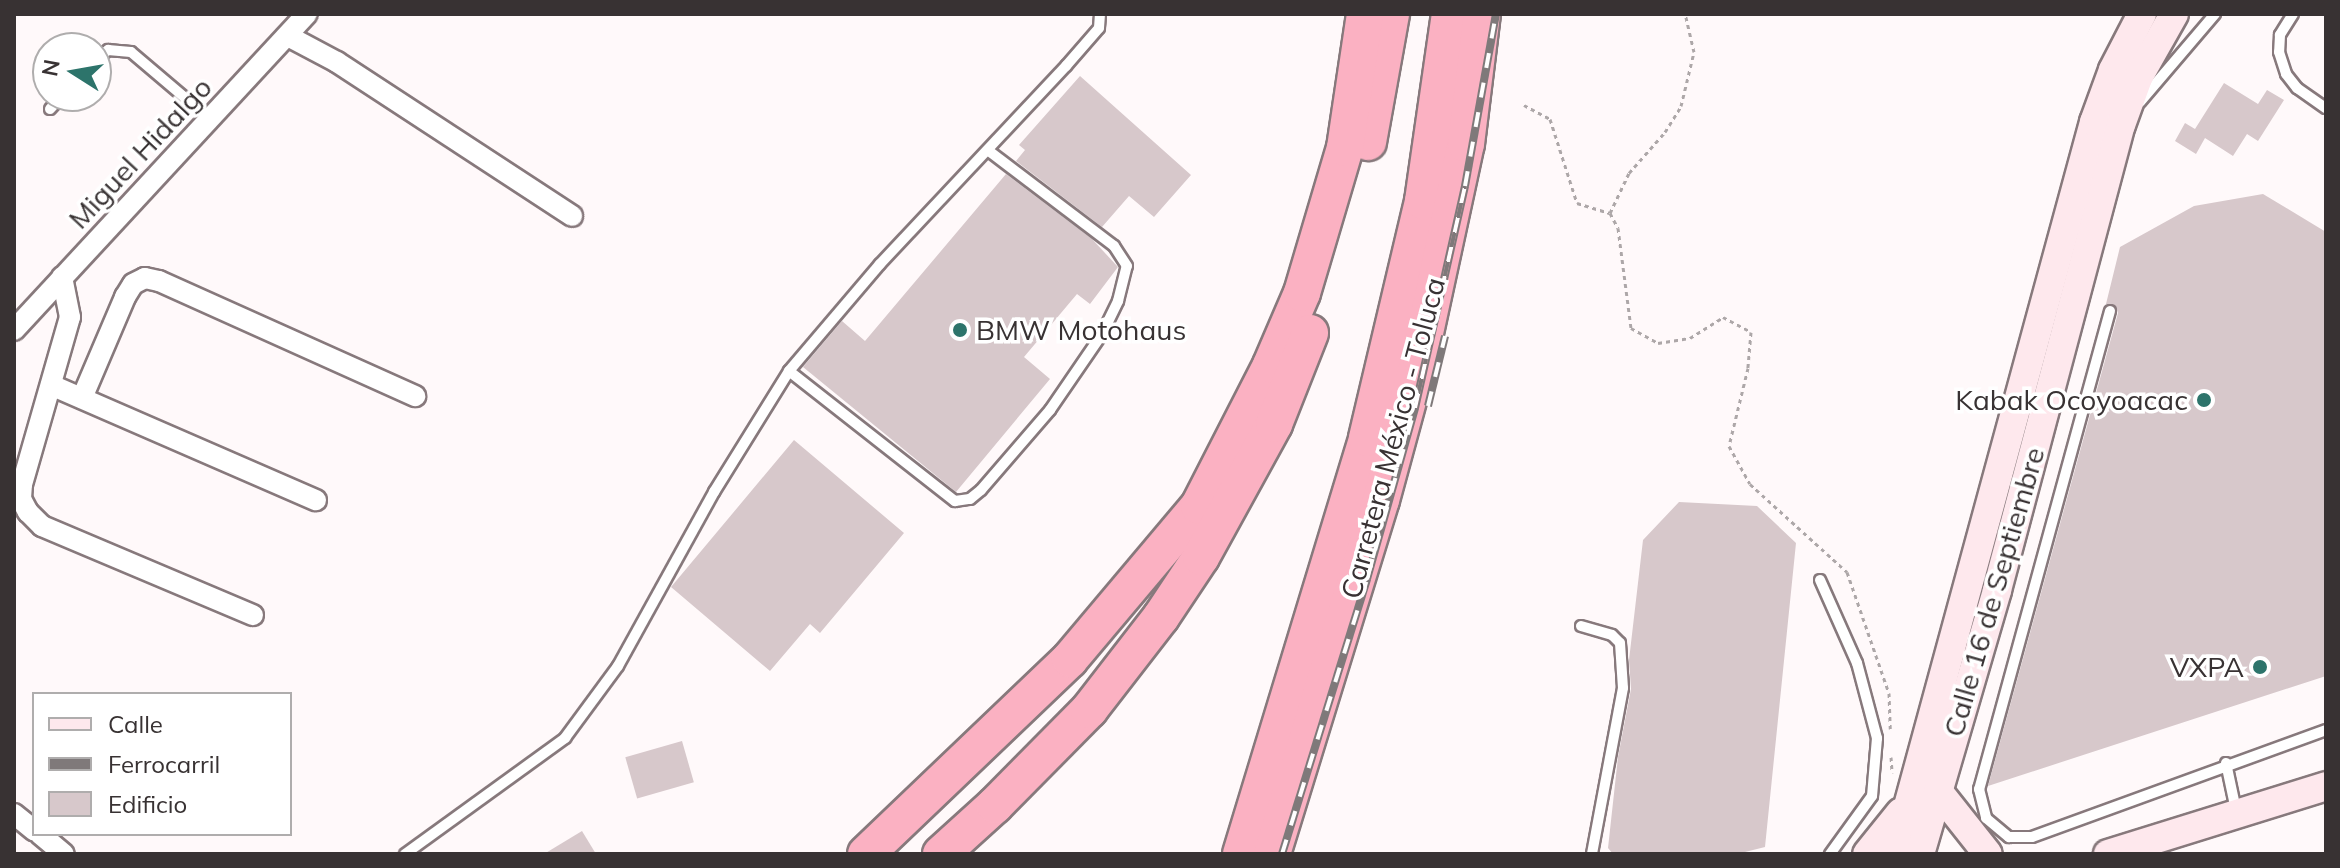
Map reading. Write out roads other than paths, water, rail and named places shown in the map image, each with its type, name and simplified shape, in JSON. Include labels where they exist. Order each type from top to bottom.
[{"type":"highway","points":[[866,854],[1070,659],[1199,506],[1271,365],[1302,293],[1345,148],[1365,14]]},
{"type":"highway","points":[[941,854],[995,805],[1089,710],[1127,665],[1201,557],[1274,424],[1326,288],[1358,186],[1379,94],[1391,14]]},
{"type":"highway","points":[[1241,854],[1367,438],[1423,201],[1450,14]]},
{"type":"highway","name":"Carretera México - Toluca","points":[[1272,854],[1381,500],[1420,356],[1466,144],[1482,14]]},
{"type":"main road","name":"Calle 16 de Septiembre","points":[[1895,854],[2094,122],[2113,70],[2142,14]]},
{"type":"main road","name":"Calle 16 de Septiembre","points":[[1920,854],[1997,590],[2121,125],[2138,78],[2174,14]]},
{"type":"main road","points":[[2108,854],[2326,786]]},
{"type":"main road","points":[[1938,791],[1988,854]]},
{"type":"main road","points":[[1867,854],[1908,803]]},
{"type":"street","name":"Miguel Hidalgo","points":[[14,330],[307,14]]},
{"type":"street","points":[[288,36],[337,62],[572,216]]},
{"type":"street","points":[[62,277],[70,317],[22,484],[21,499],[28,512],[42,526],[253,615]]},
{"type":"street","points":[[82,398],[125,297],[133,284],[145,278],[159,281],[415,396]]},
{"type":"street","points":[[51,385],[316,500]]},
{"type":"street","points":[[14,814],[32,828]]},
{"type":"street","points":[[42,836],[64,854]]},
{"type":"lane","points":[[405,854],[565,738],[618,666],[714,492],[789,371],[880,264],[989,151],[1099,28],[1100,14]]},
{"type":"lane","points":[[2121,125],[2215,14]]},
{"type":"lane","points":[[2293,14],[2280,35],[2279,52],[2286,74],[2297,88],[2326,108]]},
{"type":"lane","points":[[112,50],[131,52],[210,119]]},
{"type":"lane","points":[[789,371],[945,496],[955,501],[970,499],[981,490],[1050,410],[1102,334],[1126,279],[1127,266],[1114,246],[989,151]]},
{"type":"lane","points":[[2110,311],[1979,789],[1986,818],[2009,837],[2032,837],[2226,763],[2326,730]]},
{"type":"lane","points":[[1820,580],[1857,663],[1877,738],[1872,796],[1830,854]]},
{"type":"lane","points":[[1581,626],[1612,635],[1620,643],[1623,688],[1592,854]]},
{"type":"lane","points":[[2226,763],[2237,816]]},
{"type":"railway","points":[[1282,854],[1367,579],[1415,408],[1465,186],[1496,14]]},
{"type":"railway","points":[[1428,406],[1445,336]]},
{"type":"place","name":"BMW Motohaus","points":[[960,330]]},
{"type":"place","name":"Kabak Ocoyoacac","points":[[2204,400]]},
{"type":"place","name":"VXPA","points":[[2260,667]]}]
